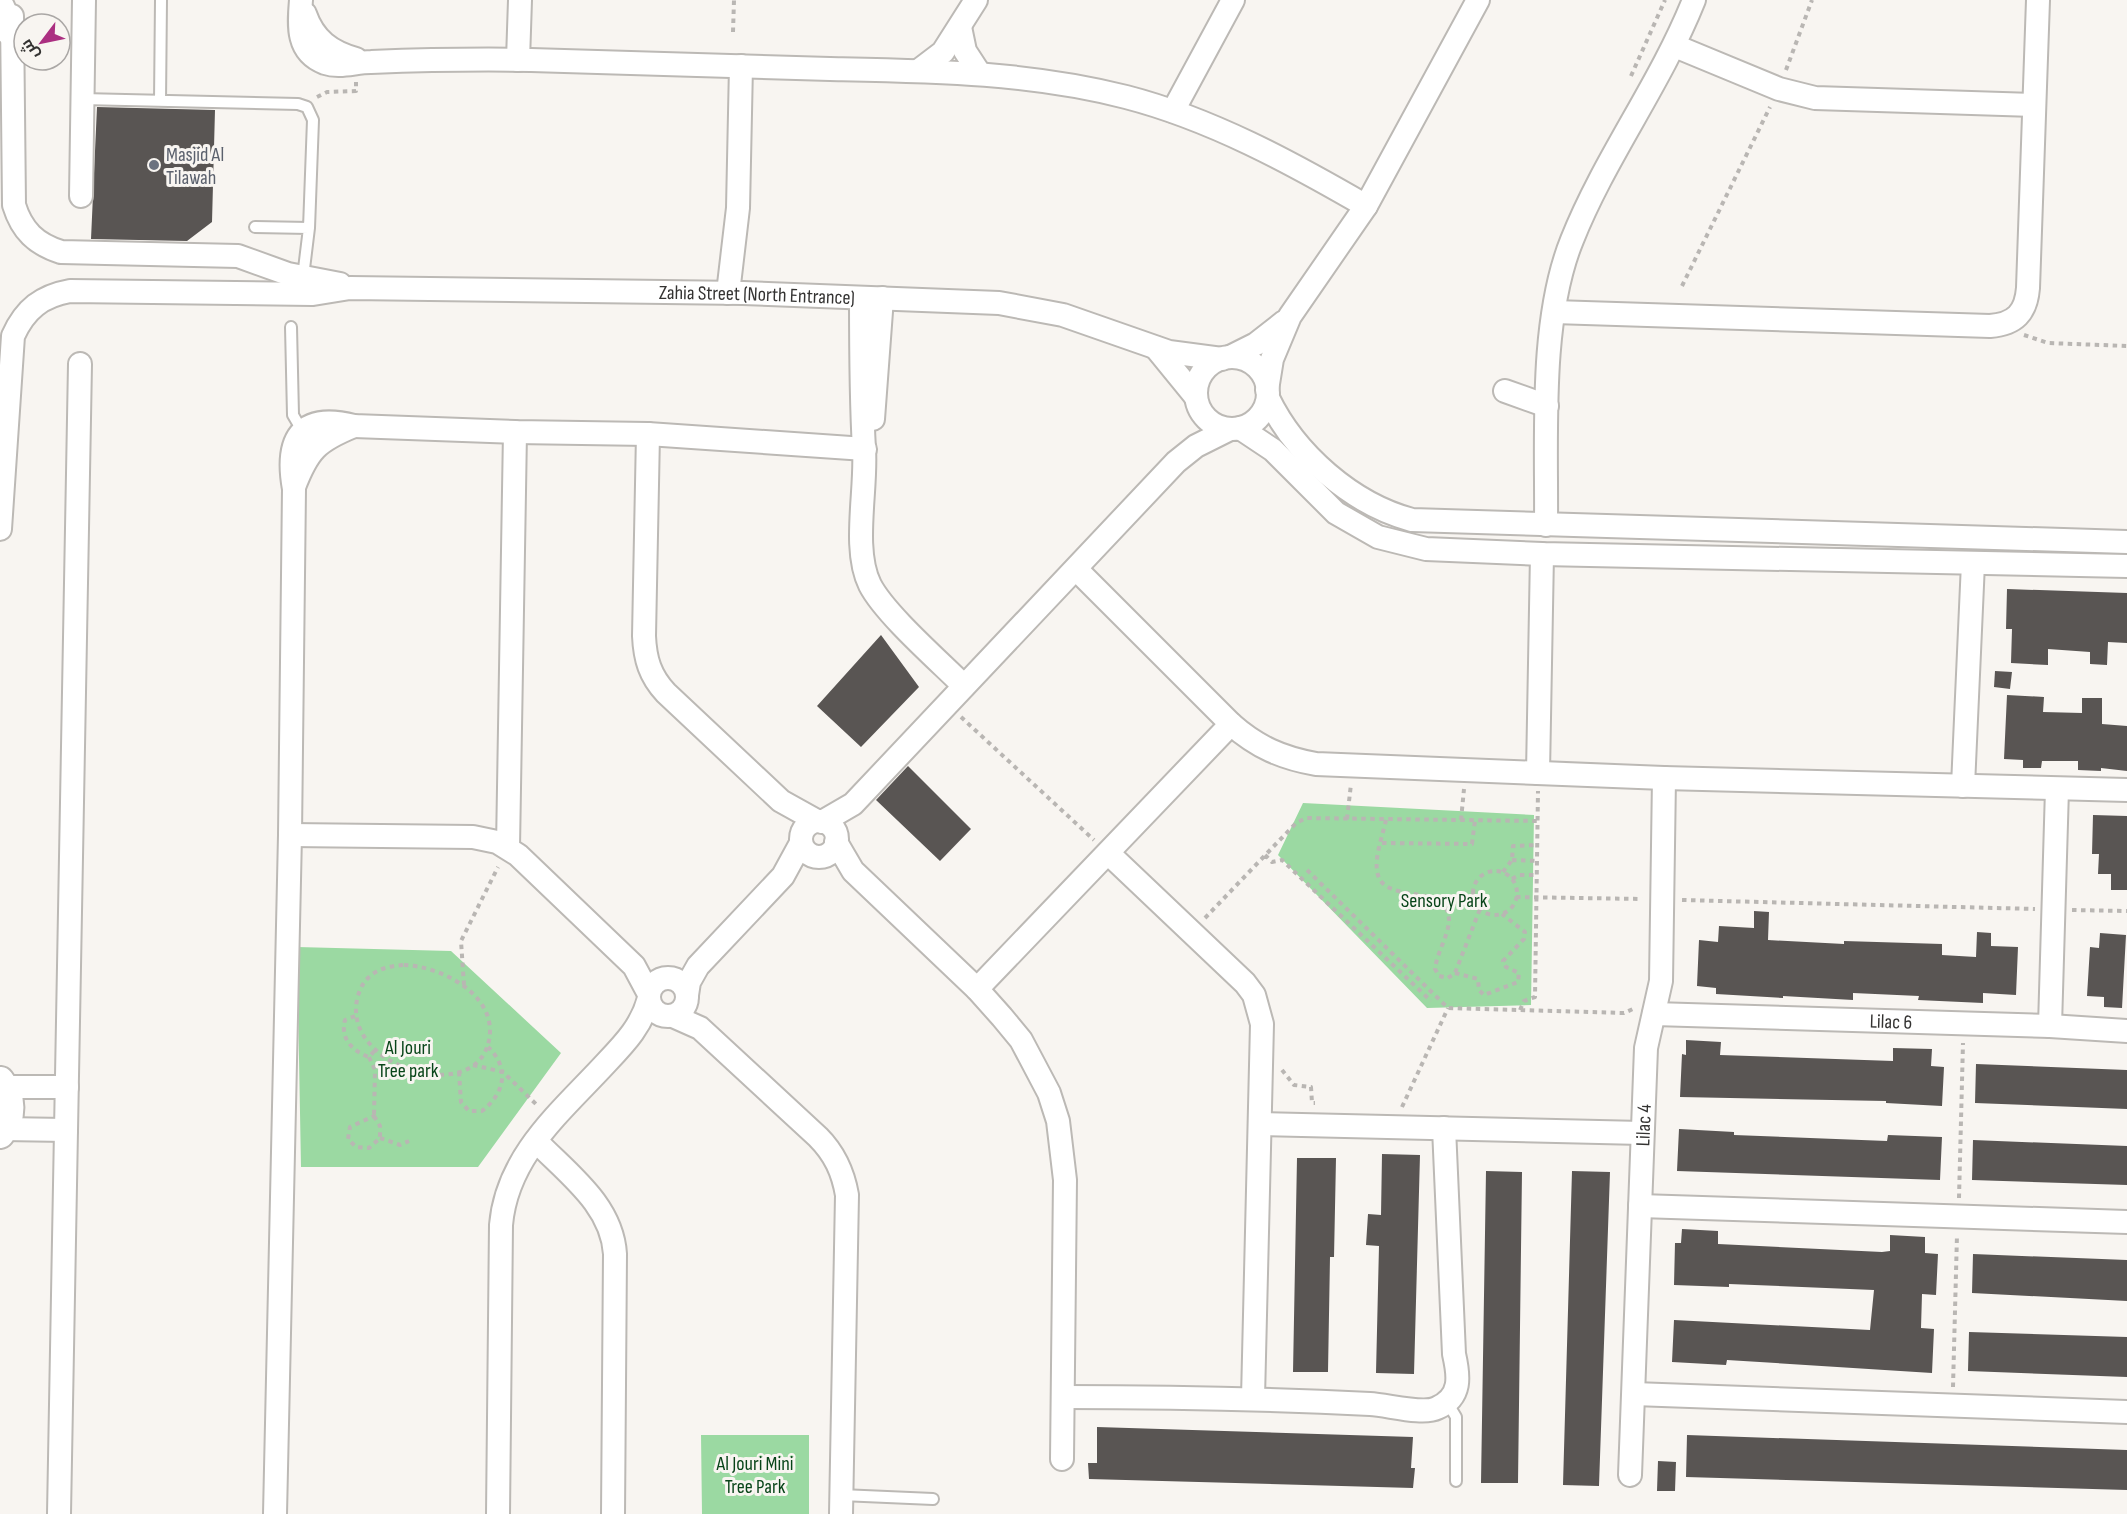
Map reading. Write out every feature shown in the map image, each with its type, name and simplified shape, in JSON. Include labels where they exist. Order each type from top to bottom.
[{"type":"street","points":[[12,0],[13,192],[18,219],[25,231],[48,248],[61,252],[221,255],[251,259],[303,277],[331,281],[350,288]]},
{"type":"street","points":[[81,196],[84,0]]},
{"type":"street","points":[[518,60],[520,0]]},
{"type":"street","points":[[918,71],[943,52],[976,0]]},
{"type":"street","points":[[1173,111],[1233,0]]},
{"type":"street","points":[[636,1030],[679,1007],[698,966],[935,715],[1077,570],[1176,462],[1202,443],[1258,417],[1268,394],[1272,359],[1290,316],[1366,206],[1478,0]]},
{"type":"street","points":[[1546,525],[1547,406],[1554,312],[1564,263],[1575,232],[1675,46],[1694,0]]},
{"type":"street","points":[[1554,312],[1990,326],[2013,322],[2027,301],[2038,0]]},
{"type":"street","points":[[302,1],[308,22],[319,40],[336,52],[362,62],[518,60],[918,71],[980,74],[1078,87],[1173,111],[1272,155],[1366,206]]},
{"type":"street","points":[[0,6],[11,32]]},
{"type":"street","points":[[960,27],[965,51],[980,74]]},
{"type":"street","points":[[1675,46],[1779,89],[1826,100],[2034,105]]},
{"type":"street","points":[[736,293],[741,66]]},
{"type":"street","points":[[89,290],[93,253]]},
{"type":"street","points":[[216,291],[225,274],[221,255]]},
{"type":"street","points":[[0,529],[13,336],[20,321],[41,300],[55,293],[89,290],[313,294],[350,288]]},
{"type":"street","name":"Zahia Street (North Entrance)","points":[[350,288],[736,293],[999,303],[1031,308],[1095,324],[1156,348],[1182,355],[1226,358]]},
{"type":"street","points":[[872,298],[876,403],[865,450],[863,552],[866,576],[879,598],[964,686]]},
{"type":"street","points":[[1176,462],[1192,428],[1200,377],[1205,369],[1262,340],[1290,316]]},
{"type":"street","points":[[1156,348],[1197,400],[1210,422],[1235,429],[1273,450],[1336,513],[1378,537],[1426,549],[1542,554],[2127,566]]},
{"type":"street","points":[[1226,358],[1244,359],[1256,366],[1264,377],[1268,394],[1287,430],[1341,485],[1374,507],[1412,520],[2127,542]]},
{"type":"street","points":[[59,1514],[80,364]]},
{"type":"street","points":[[1505,391],[1547,406]]},
{"type":"street","points":[[275,1514],[290,835],[294,489],[290,457],[292,448],[303,432],[311,426],[330,422],[354,426],[648,434],[865,450]]},
{"type":"street","points":[[294,489],[305,460],[317,445],[354,426]]},
{"type":"street","points":[[508,848],[515,432]]},
{"type":"street","points":[[648,434],[644,636],[646,661],[662,688],[977,989],[1021,1040],[1049,1093],[1058,1121],[1065,1180],[1062,1459]]},
{"type":"street","points":[[1598,555],[1599,526]]},
{"type":"street","points":[[1538,773],[1542,554]]},
{"type":"street","points":[[1963,786],[1973,563]]},
{"type":"street","points":[[1077,570],[1231,724],[1256,744],[1293,760],[1353,765],[1664,778],[2127,790]]},
{"type":"street","points":[[977,989],[1231,724]]},
{"type":"street","name":"Lilac 4","points":[[1630,1475],[1646,1010],[1661,981],[1664,778]]},
{"type":"street","points":[[2050,1026],[2056,789]]},
{"type":"street","points":[[290,835],[486,838],[508,848],[658,987]]},
{"type":"street","points":[[1108,853],[1245,983],[1259,1009],[1262,1024],[1262,1124],[1252,1398]]},
{"type":"street","points":[[498,1514],[503,1206],[515,1170],[553,1121],[636,1030],[658,987],[698,966]]},
{"type":"street","points":[[658,987],[679,981],[679,1007],[818,1137],[841,1169],[847,1195],[842,1504]]},
{"type":"street","points":[[658,987],[655,1011],[679,1007]]},
{"type":"street","name":"Lilac 6","points":[[1646,1010],[2127,1031]]},
{"type":"street","points":[[66,1130],[2,1132],[9,1116],[9,1101],[3,1084],[67,1087]]},
{"type":"street","points":[[1262,1124],[1642,1133]]},
{"type":"street","points":[[1064,1397],[1252,1398],[1395,1406],[1430,1411],[1447,1402],[1459,1382],[1454,1354],[1444,1128]]},
{"type":"street","points":[[536,1141],[602,1210],[612,1231],[615,1254],[613,1514]]},
{"type":"street","points":[[1640,1206],[2127,1222]]},
{"type":"street","points":[[1395,1406],[1421,1401],[1436,1393],[1443,1385],[1454,1354]]},
{"type":"street","points":[[1634,1394],[2127,1412]]},
{"type":"lane","points":[[160,101],[161,0]]},
{"type":"lane","points":[[82,99],[303,105],[310,110],[313,120],[309,228],[303,277]]},
{"type":"lane","points":[[255,227],[309,228]]},
{"type":"lane","points":[[291,327],[292,415],[303,432]]},
{"type":"lane","points":[[1447,1402],[1456,1418],[1456,1480]]},
{"type":"lane","points":[[842,1504],[933,1499]]},
{"type":"path","points":[[733,32],[734,0]]},
{"type":"path","points":[[1682,286],[1779,89],[1812,0]]},
{"type":"path","points":[[303,105],[327,92],[356,91],[362,62]]},
{"type":"path","points":[[2013,322],[2022,334],[2041,342],[2127,346]]},
{"type":"path","points":[[935,715],[949,728],[959,716],[1108,853]]},
{"type":"path","points":[[1347,819],[1353,765]]},
{"type":"path","points":[[1461,820],[1466,770]]},
{"type":"path","points":[[1520,1010],[1524,1002],[1535,997],[1538,773]]},
{"type":"path","points":[[1191,931],[1296,824],[1306,818],[1538,820]]},
{"type":"path","points":[[1386,820],[1377,873],[1382,883],[1437,900],[1447,911],[1448,926],[1435,969],[1443,978],[1455,973],[1478,979],[1479,990],[1484,995],[1520,979],[1519,973],[1506,967],[1503,961],[1524,939],[1525,932],[1502,914]]},
{"type":"path","points":[[1382,843],[1472,844],[1475,820]]},
{"type":"path","points":[[1503,872],[1512,860],[1513,846],[1538,845]]},
{"type":"path","points":[[464,986],[461,941],[508,848]]},
{"type":"path","points":[[1265,855],[1272,862],[1282,860],[1431,1001]]},
{"type":"path","points":[[1512,860],[1538,861]]},
{"type":"path","points":[[1307,870],[1448,1008],[1624,1012],[1646,1010]]},
{"type":"path","points":[[1488,871],[1503,872],[1512,879],[1516,897],[1509,910],[1502,914],[1486,914],[1480,909],[1472,896],[1475,881],[1488,871]]},
{"type":"path","points":[[1512,879],[1519,875],[1538,875]]},
{"type":"path","points":[[1516,897],[2127,911]]},
{"type":"path","points":[[1455,973],[1480,909]]},
{"type":"path","points":[[422,965],[439,970],[464,986],[484,1012],[490,1029],[488,1047],[473,1065],[459,1072],[436,1075],[417,1073],[400,1067],[376,1049],[355,1016],[356,1000],[362,985],[373,973],[388,966],[422,965]]},
{"type":"path","points":[[1390,1108],[1401,1109],[1448,1008]]},
{"type":"path","points":[[355,1016],[345,1020],[345,1036],[354,1049],[369,1056],[375,1070],[374,1116],[381,1126],[380,1138],[375,1145],[362,1149],[351,1144],[348,1133],[354,1123],[374,1116]]},
{"type":"path","points":[[488,1047],[498,1058],[503,1072],[553,1121]]},
{"type":"path","points":[[369,1056],[376,1049]]},
{"type":"path","points":[[473,1065],[503,1072]]},
{"type":"path","points":[[1280,1067],[1294,1085],[1311,1087],[1312,1103],[1324,1104]]},
{"type":"path","points":[[459,1072],[461,1102],[469,1111],[476,1112],[487,1107],[499,1093],[503,1072]]},
{"type":"path","points":[[380,1138],[400,1146],[409,1141]]},
{"type":"green space","name":"Sensory Park","points":[[1303,803],[1534,815],[1531,1005],[1427,1008],[1278,855]]},
{"type":"green space","name":"Al Jouri Tree park","points":[[297,947],[451,951],[561,1053],[478,1167],[301,1167]]},
{"type":"green space","name":"Al Jouri Mini Tree Park","points":[[701,1435],[809,1435],[809,1514],[702,1514]]},
{"type":"building","name":"Masjid Al Tilawah","points":[[97,107],[215,110],[212,222],[187,241],[91,239]]},
{"type":"building","points":[[2007,589],[2127,593],[2127,643],[2108,642],[2107,665],[2090,664],[2090,652],[2048,649],[2048,665],[2011,663],[2012,629],[2006,629]]},
{"type":"building","points":[[881,635],[919,687],[861,747],[817,706]]},
{"type":"building","points":[[1995,671],[2012,672],[2010,689],[1994,687]]},
{"type":"building","points":[[2007,695],[2044,697],[2043,712],[2082,713],[2082,698],[2102,698],[2102,724],[2127,726],[2127,771],[2101,768],[2101,771],[2078,770],[2078,761],[2042,761],[2041,768],[2023,768],[2023,760],[2004,759]]},
{"type":"building","points":[[908,766],[971,829],[940,861],[876,800]]},
{"type":"building","points":[[2093,815],[2127,816],[2127,890],[2111,890],[2111,874],[2098,874],[2099,854],[2092,854]]},
{"type":"building","points":[[1754,911],[1769,912],[1768,940],[1844,944],[1844,941],[1942,944],[1942,955],[1976,957],[1977,932],[1991,933],[1991,946],[2018,947],[2016,995],[1983,993],[1983,1003],[1918,1000],[1919,996],[1853,993],[1853,1000],[1716,994],[1716,988],[1697,986],[1699,940],[1718,942],[1719,926],[1754,928]]},
{"type":"building","points":[[2100,933],[2126,935],[2122,1008],[2104,1007],[2104,997],[2087,996],[2090,947],[2099,948]]},
{"type":"building","points":[[1686,1040],[1721,1042],[1720,1055],[1893,1061],[1893,1048],[1932,1049],[1931,1066],[1944,1067],[1942,1106],[1886,1103],[1886,1101],[1680,1097],[1682,1054],[1686,1055]]},
{"type":"building","points":[[1976,1064],[2127,1070],[2127,1109],[1975,1103]]},
{"type":"building","points":[[1679,1129],[1734,1132],[1734,1135],[1887,1141],[1888,1135],[1942,1137],[1940,1180],[1677,1171]]},
{"type":"building","points":[[1973,1140],[2127,1146],[2127,1185],[1972,1180]]},
{"type":"building","points":[[1382,1154],[1420,1155],[1414,1374],[1376,1373],[1379,1246],[1366,1245],[1368,1214],[1381,1215]]},
{"type":"building","points":[[1297,1158],[1336,1158],[1334,1257],[1330,1257],[1328,1372],[1293,1372]]},
{"type":"building","points":[[1486,1171],[1522,1172],[1518,1483],[1481,1483]]},
{"type":"building","points":[[1572,1171],[1610,1172],[1599,1486],[1563,1485]]},
{"type":"building","points":[[1682,1229],[1718,1231],[1718,1244],[1882,1252],[1890,1251],[1890,1235],[1925,1237],[1925,1253],[1938,1254],[1936,1295],[1922,1294],[1921,1328],[1934,1329],[1932,1373],[1727,1360],[1726,1365],[1672,1362],[1674,1320],[1870,1330],[1874,1290],[1729,1284],[1729,1287],[1674,1285],[1675,1243],[1681,1243]]},
{"type":"building","points":[[1973,1254],[2127,1260],[2127,1301],[1972,1293]]},
{"type":"building","points":[[1969,1332],[2127,1337],[2127,1377],[1968,1371]]},
{"type":"building","points":[[1097,1427],[1413,1437],[1411,1468],[1415,1468],[1413,1488],[1089,1479],[1088,1463],[1097,1463]]},
{"type":"building","points":[[1687,1435],[2127,1450],[2127,1490],[1686,1477]]},
{"type":"building","points":[[1658,1461],[1676,1462],[1675,1491],[1657,1491]]},
{"type":"place","name":"Masjid Al Tilawah","points":[[154,165]]}]
